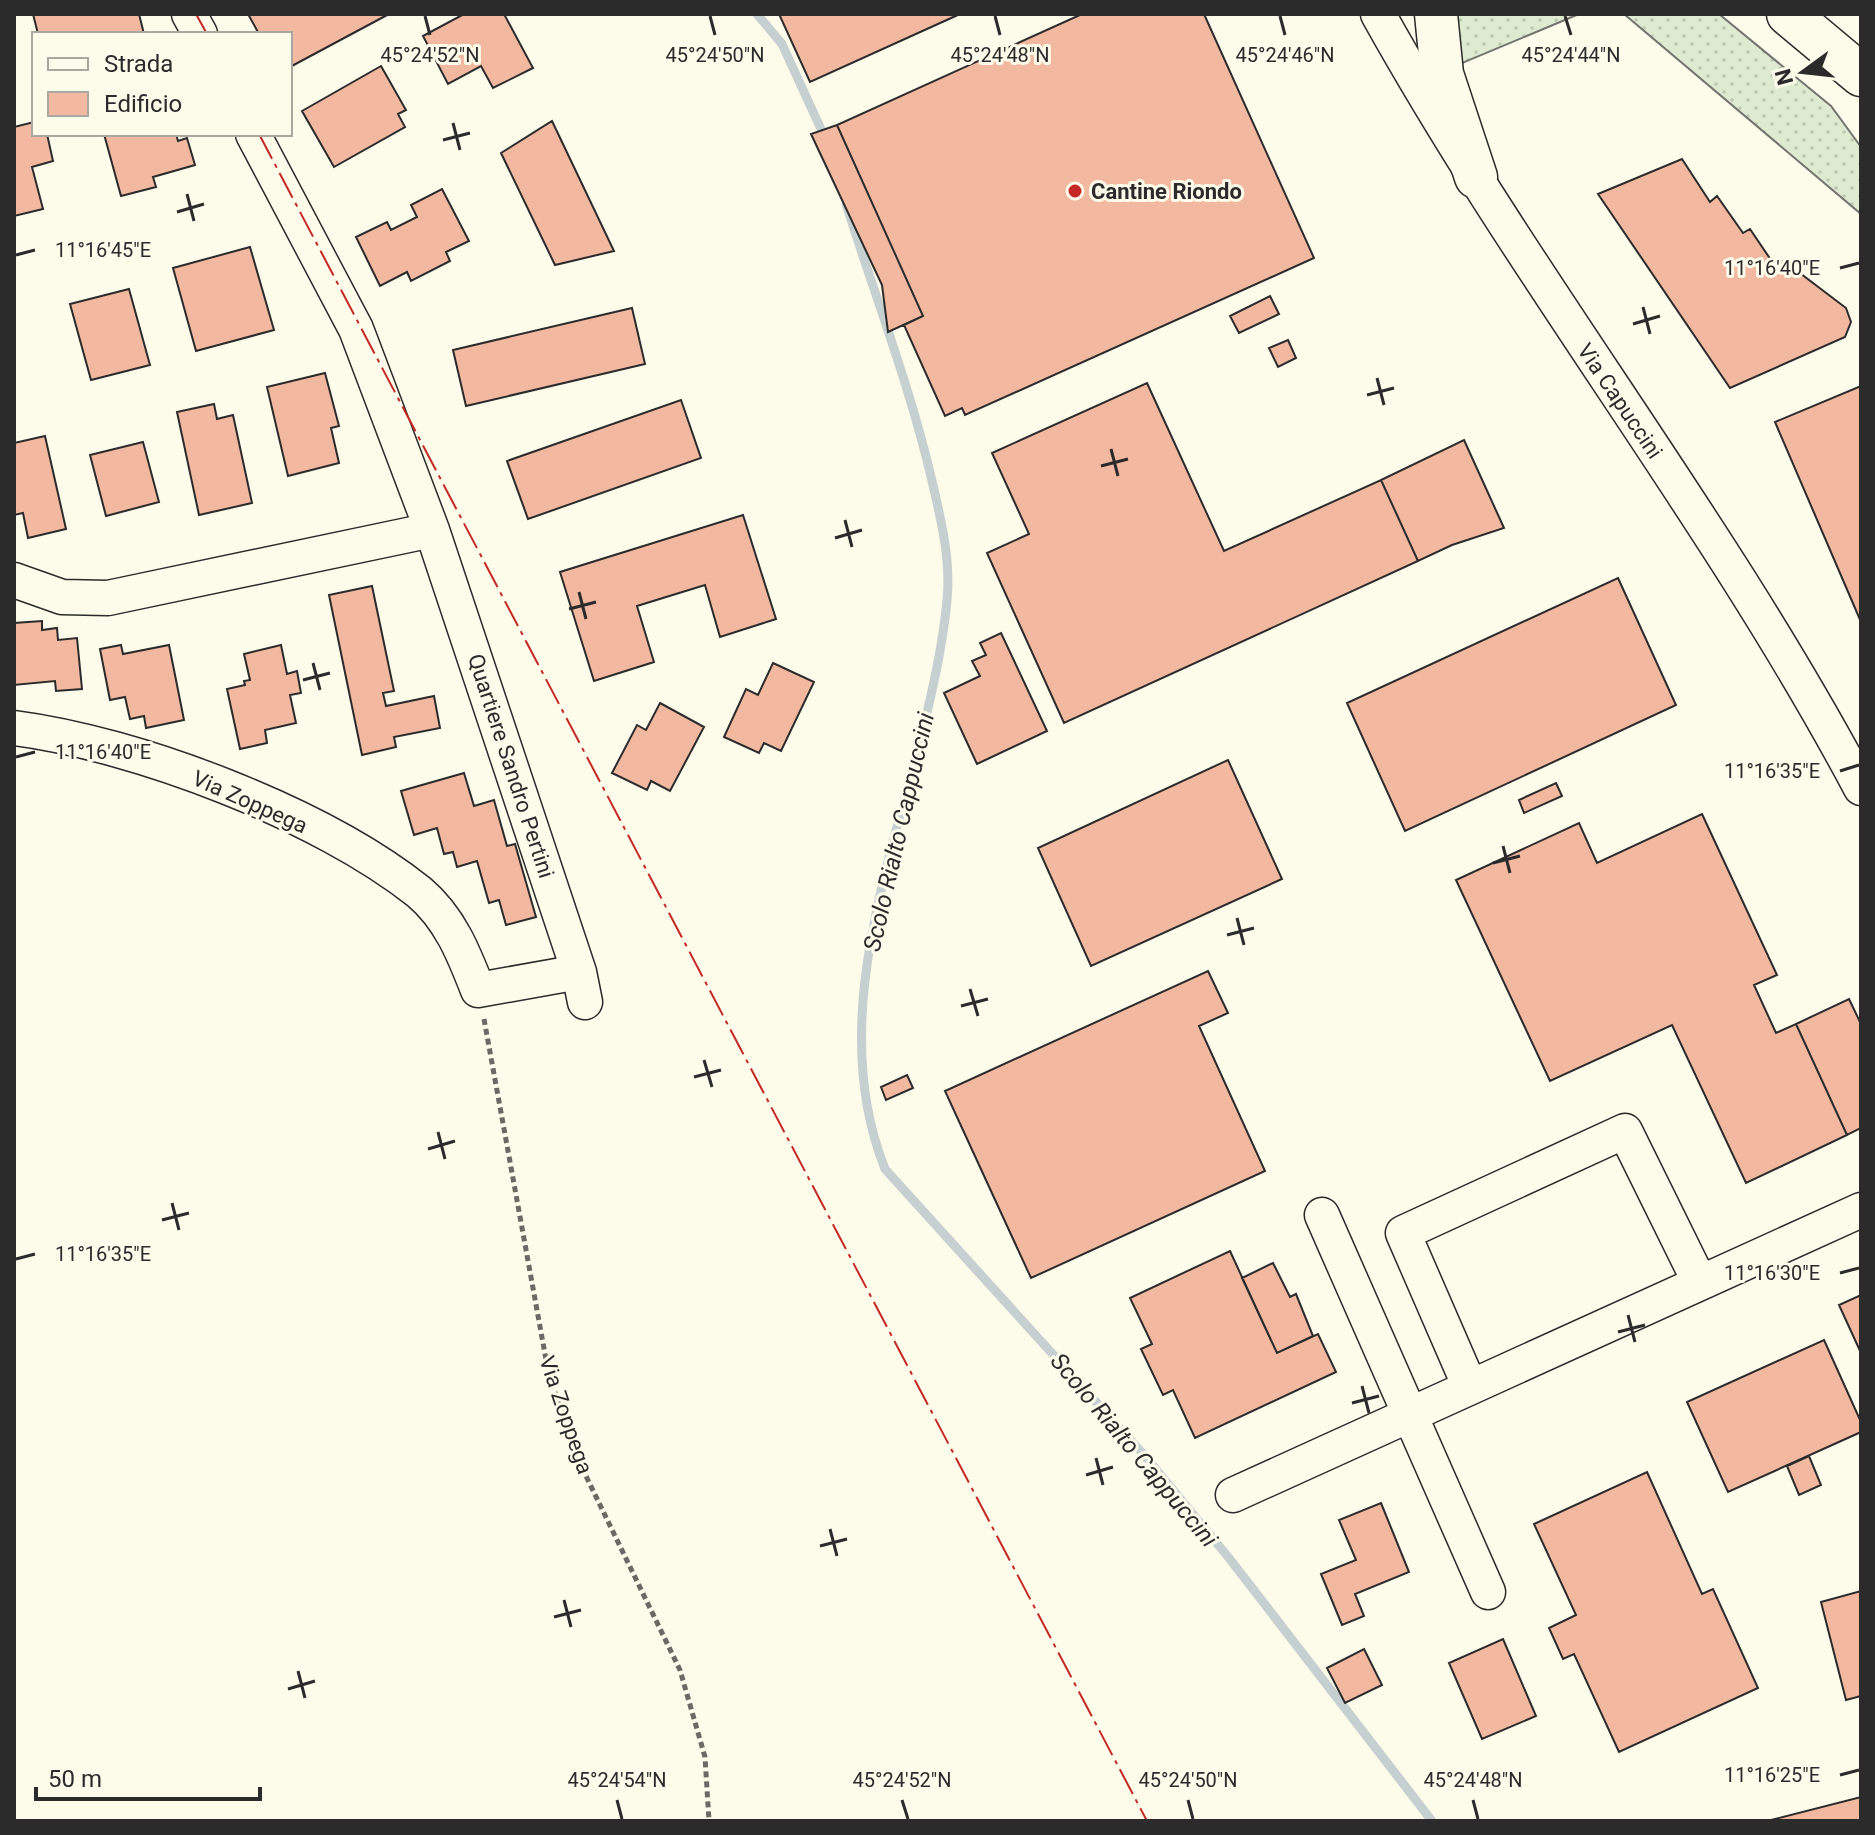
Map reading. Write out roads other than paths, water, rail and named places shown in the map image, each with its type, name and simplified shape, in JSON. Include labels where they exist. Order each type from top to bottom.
[{"type":"main road","points":[[1436,14],[1442,74],[1476,177]]},
{"type":"main road","points":[[1788,14],[1861,75]]},
{"type":"street","points":[[189,14],[199,32]]},
{"type":"street","name":"Via Capuccini","points":[[1378,14],[1526,261],[1743,586],[1820,710],[1861,788]]},
{"type":"street","name":"Quartiere Sandro Pertini","points":[[254,136],[356,329],[432,530],[582,987],[478,990]]},
{"type":"street","points":[[14,580],[62,597],[108,598],[432,530]]},
{"type":"street","name":"Via Zoppega","points":[[14,728],[70,735],[99,743],[243,794],[347,846],[420,893],[456,935],[478,990]]},
{"type":"street","points":[[1470,1387],[1403,1233],[1625,1131],[1700,1283]]},
{"type":"street","points":[[1233,1495],[1861,1210]]},
{"type":"street","points":[[1322,1215],[1488,1592]]},
{"type":"waterway","name":"Scolo Rialto Cappuccini","points":[[757,14],[782,44],[826,140]]},
{"type":"waterway","name":"Scolo Rialto Cappuccini","points":[[846,204],[923,446],[942,525],[948,570],[947,600],[936,670],[882,885],[868,958],[862,1029],[866,1100],[885,1169],[1145,1456],[1229,1558],[1432,1821]]},
{"type":"place","name":"Cantine Riondo","points":[[1075,191]]}]
